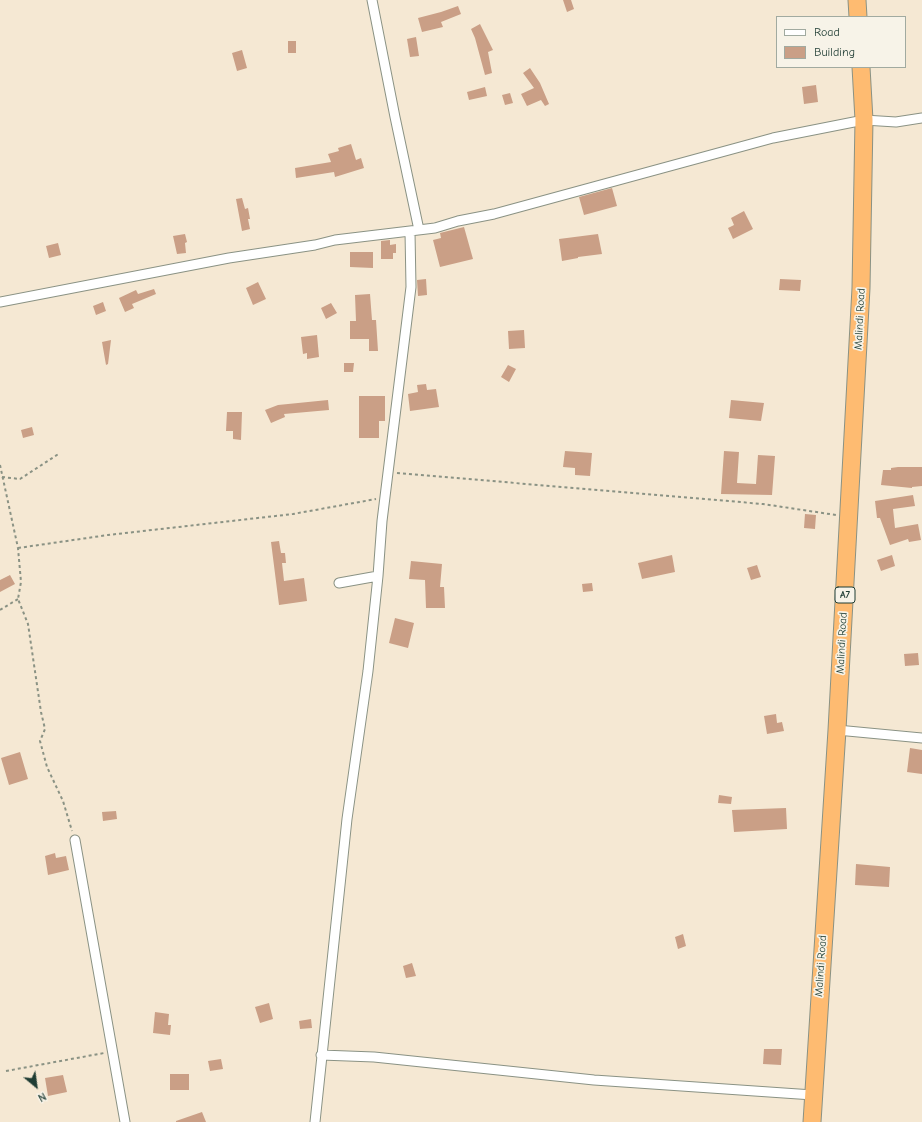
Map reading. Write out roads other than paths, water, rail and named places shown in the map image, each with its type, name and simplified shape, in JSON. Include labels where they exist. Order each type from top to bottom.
[{"type":"highway","points":[[857,0],[858,16]]},
{"type":"highway","name":"Malindi Road","points":[[812,1122],[850,517],[861,288],[864,120],[861,68]]},
{"type":"street","points":[[315,1122],[347,819],[365,696],[385,498],[389,472],[390,446],[411,287],[415,231],[395,117],[372,0]]},
{"type":"street","points":[[0,302],[237,257],[315,245],[335,240],[415,231],[494,214],[773,138],[864,120],[896,122],[922,118]]},
{"type":"street","points":[[339,583],[378,576]]},
{"type":"street","points":[[837,730],[922,738]]},
{"type":"street","points":[[75,840],[125,1122]]},
{"type":"street","points":[[321,1055],[374,1057],[594,1080],[813,1095]]}]
